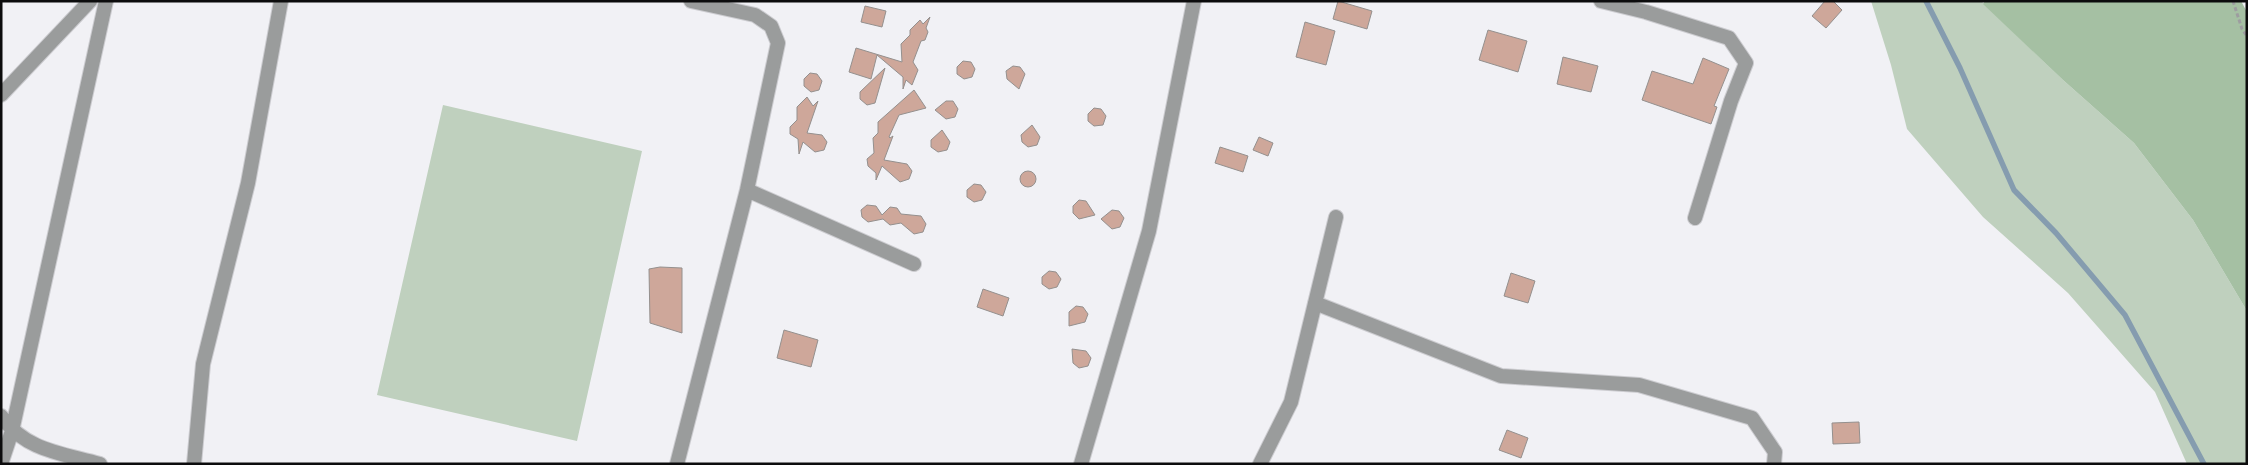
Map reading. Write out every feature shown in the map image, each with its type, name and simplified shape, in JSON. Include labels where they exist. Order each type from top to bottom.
[{"type":"street","points":[[1,95],[90,1]]},
{"type":"street","points":[[1,464],[12,431],[106,1]]},
{"type":"street","points":[[194,464],[203,364],[248,183],[281,1]]},
{"type":"street","points":[[677,464],[747,190],[778,43],[771,26],[755,15],[691,1]]},
{"type":"street","points":[[1080,464],[1149,231],[1194,1]]},
{"type":"street","points":[[1601,1],[1730,38],[1746,63],[1731,101],[1695,218]]},
{"type":"street","points":[[747,190],[914,264]]},
{"type":"street","points":[[1260,464],[1291,402],[1336,217]]},
{"type":"street","points":[[1315,304],[1501,376],[1639,385],[1752,418],[1775,452],[1774,464]]},
{"type":"street","points":[[1,416],[12,431],[37,447],[100,464]]},
{"type":"path","points":[[2233,1],[2242,29],[2247,36]]},
{"type":"green space","points":[[1871,1],[1981,1],[2063,80],[2134,143],[2193,220],[2247,311],[2247,464],[2187,464],[2155,392],[2068,293],[1983,217],[1907,129],[1891,65]]},
{"type":"green space","points":[[1985,1],[2241,1],[2247,12],[2247,311],[2193,220],[2134,143],[2063,80],[1983,4]]},
{"type":"green space","points":[[443,105],[642,151],[577,441],[377,395]]},
{"type":"building","points":[[1338,1],[1372,11],[1367,29],[1333,19]]},
{"type":"building","points":[[1825,1],[1833,1],[1842,10],[1826,28],[1812,16]]},
{"type":"building","points":[[865,6],[886,11],[882,27],[861,22]]},
{"type":"building","points":[[930,17],[926,28],[928,32],[925,40],[921,41],[913,62],[918,70],[912,85],[906,80],[903,89],[903,77],[877,55],[871,79],[849,72],[856,48],[902,62],[901,44],[910,35],[910,30],[920,20],[923,24]]},
{"type":"building","points":[[1305,22],[1335,31],[1326,65],[1296,57]]},
{"type":"building","points":[[1488,30],[1527,41],[1518,72],[1479,60]]},
{"type":"building","points":[[1563,57],[1598,66],[1591,92],[1557,84]]},
{"type":"building","points":[[1703,58],[1729,69],[1714,106],[1717,107],[1711,124],[1642,100],[1652,71],[1693,84]]},
{"type":"building","points":[[963,61],[971,62],[975,69],[972,77],[964,79],[957,74],[957,67]]},
{"type":"building","points":[[1013,66],[1020,67],[1025,74],[1019,89],[1007,79],[1006,71]]},
{"type":"building","points":[[885,68],[875,103],[867,105],[860,99],[860,92]]},
{"type":"building","points":[[810,73],[817,74],[822,81],[819,90],[811,92],[804,86],[804,79]]},
{"type":"building","points":[[914,90],[926,108],[899,115],[889,137],[893,136],[884,160],[907,164],[912,171],[909,179],[900,182],[882,166],[876,180],[876,173],[868,166],[867,159],[874,153],[873,138],[878,133],[878,122]]},
{"type":"building","points":[[807,97],[813,106],[818,101],[807,133],[822,135],[827,142],[824,150],[815,152],[803,142],[799,154],[798,139],[790,134],[790,127],[797,120],[797,107]]},
{"type":"building","points":[[946,101],[953,101],[958,109],[955,117],[946,119],[935,110]]},
{"type":"building","points":[[1094,108],[1101,109],[1106,116],[1103,125],[1094,126],[1088,121],[1088,114]]},
{"type":"building","points":[[1032,125],[1040,137],[1037,145],[1028,147],[1022,142],[1021,135]]},
{"type":"building","points":[[942,130],[950,142],[947,150],[938,152],[931,147],[931,140]]},
{"type":"building","points":[[1259,137],[1273,143],[1268,156],[1253,150]]},
{"type":"building","points":[[1220,147],[1248,156],[1243,172],[1215,163]]},
{"type":"building","points":[[1028,171],[1036,179],[1028,187],[1020,179]]},
{"type":"building","points":[[974,184],[981,185],[986,192],[982,200],[974,202],[967,197],[967,190]]},
{"type":"building","points":[[1079,200],[1086,201],[1095,215],[1079,219],[1073,213],[1073,206]]},
{"type":"building","points":[[867,205],[876,206],[882,215],[890,207],[897,208],[901,214],[921,216],[926,224],[923,232],[914,234],[901,223],[890,225],[883,219],[868,222],[862,217],[861,210]]},
{"type":"building","points":[[1112,210],[1119,211],[1124,218],[1120,227],[1112,229],[1101,219]]},
{"type":"building","points":[[660,267],[682,268],[682,333],[650,323],[649,269]]},
{"type":"building","points":[[1049,271],[1056,272],[1061,279],[1057,287],[1049,289],[1042,284],[1042,277]]},
{"type":"building","points":[[1511,273],[1535,281],[1528,303],[1504,296]]},
{"type":"building","points":[[983,289],[1009,298],[1003,316],[977,307]]},
{"type":"building","points":[[1076,306],[1083,307],[1088,314],[1085,322],[1069,326],[1069,312]]},
{"type":"building","points":[[784,330],[818,340],[811,367],[777,358]]},
{"type":"building","points":[[1072,349],[1086,351],[1091,358],[1088,366],[1079,368],[1073,363]]},
{"type":"building","points":[[1859,422],[1860,443],[1833,444],[1832,423]]},
{"type":"building","points":[[1507,430],[1528,438],[1521,458],[1499,450]]},
{"type":"waterway","points":[[1926,1],[1960,68],[2014,190],[2056,233],[2125,315],[2204,464]]}]
